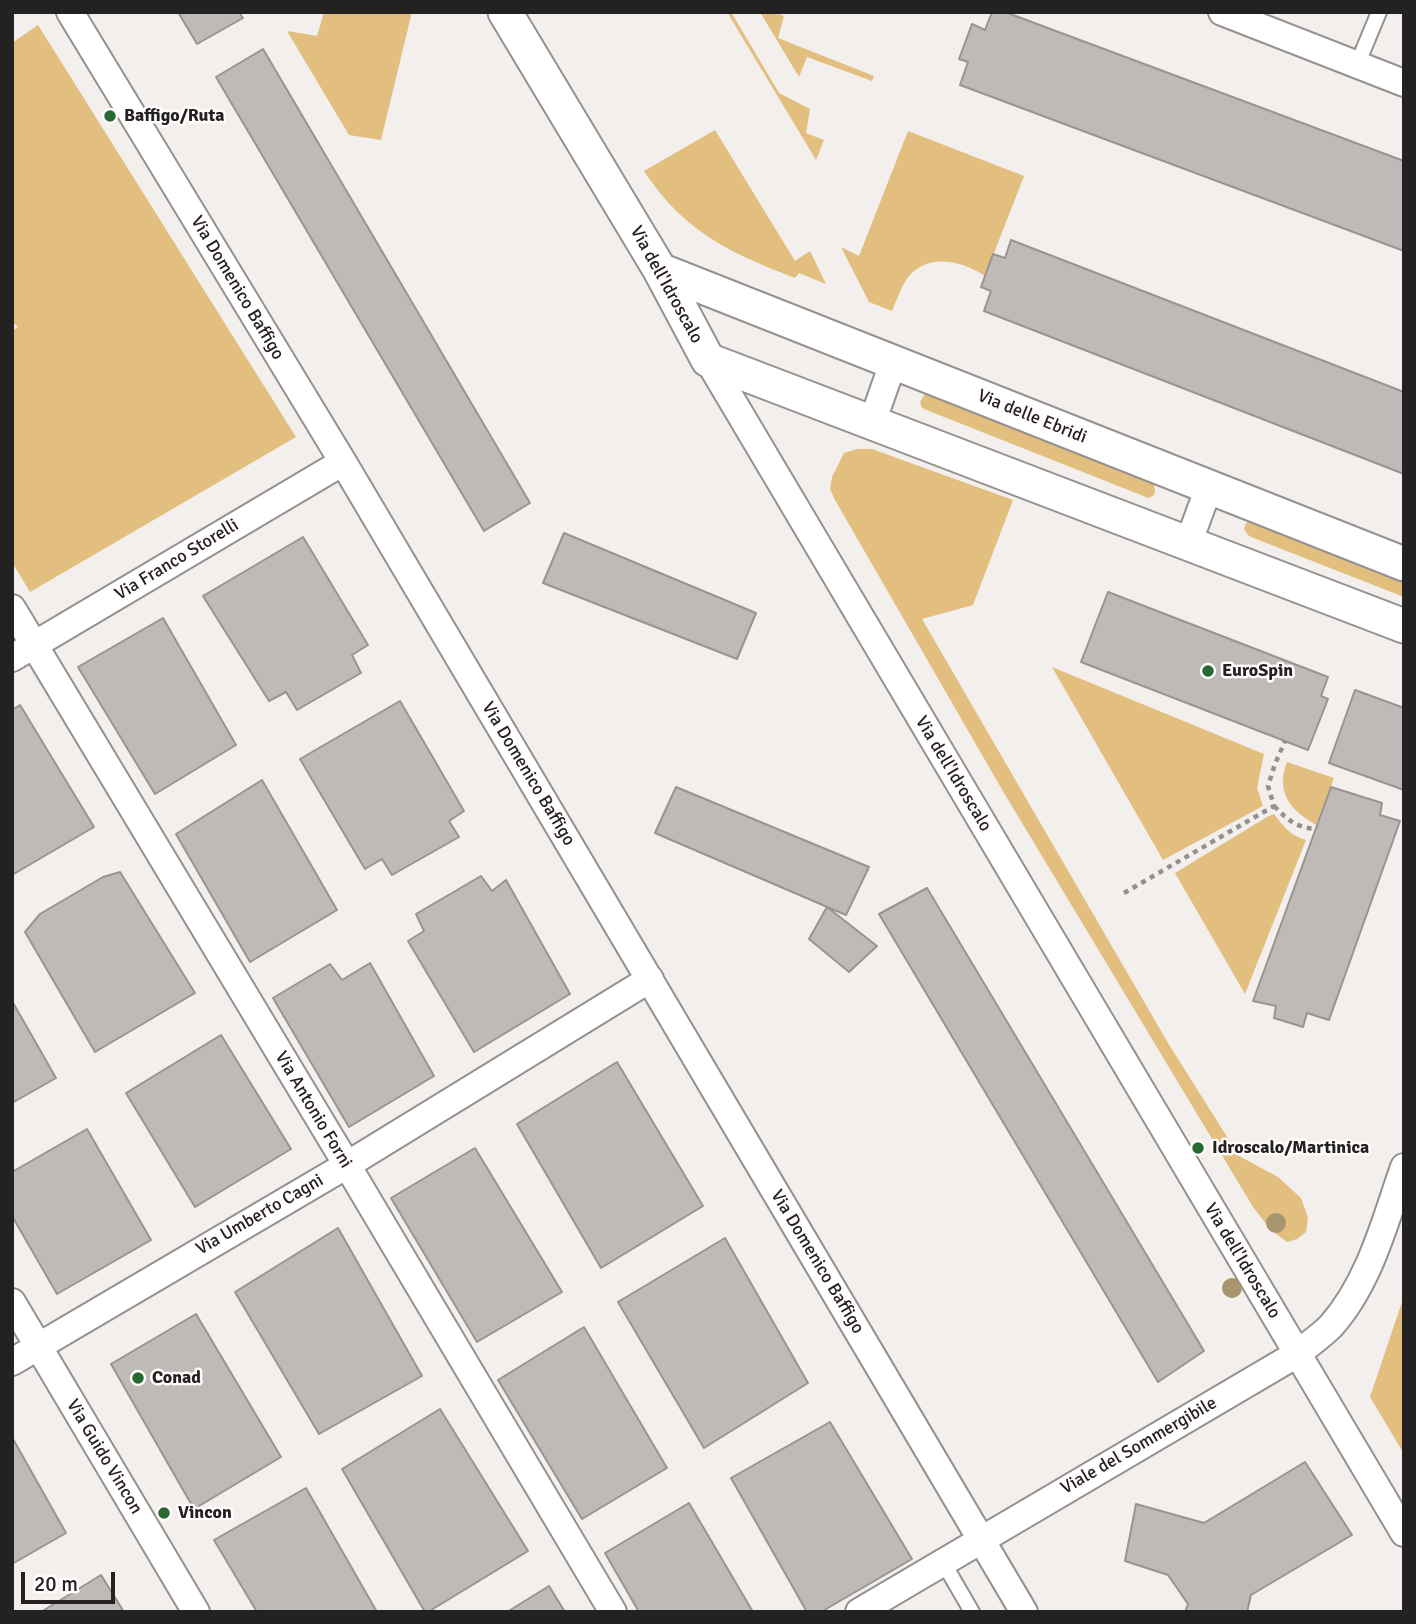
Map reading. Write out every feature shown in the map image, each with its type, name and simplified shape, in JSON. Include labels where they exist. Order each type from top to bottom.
[{"type":"street","name":"Via Domenico Baffigo","points":[[70,12],[343,462],[981,1539]]},
{"type":"street","name":"Via dell'Idroscalo","points":[[505,12],[660,270],[708,359],[1404,1533]]},
{"type":"street","points":[[1222,12],[1404,83]]},
{"type":"street","name":"Via delle Ebridi","points":[[660,270],[1404,564]]},
{"type":"street","points":[[708,359],[1404,626]]},
{"type":"street","points":[[872,423],[893,363]]},
{"type":"street","name":"Via Franco Storelli","points":[[23,652],[343,462]]},
{"type":"street","points":[[1188,544],[1209,487]]},
{"type":"street","name":"Via Antonio Forni","points":[[12,608],[23,652],[346,1165],[612,1612]]},
{"type":"street","name":"Via Umberto Cagni","points":[[12,1362],[346,1165],[650,979]]},
{"type":"street","name":"Viale del Sommergibile","points":[[859,1612],[1297,1353],[1331,1326],[1363,1278],[1404,1167]]},
{"type":"street","name":"Via Guido Vincon","points":[[12,1302],[197,1612]]},
{"type":"street","points":[[981,1539],[1024,1612]]},
{"type":"lane","points":[[1357,65],[1379,12]]},
{"type":"lane","points":[[943,1562],[972,1612]]},
{"type":"path","points":[[1285,741],[1268,786],[1273,806],[1299,827],[1315,829]]},
{"type":"path","points":[[1124,893],[1273,806]]},
{"type":"shaded area","points":[[324,12],[412,12],[381,140],[349,135],[287,31],[317,36]]},
{"type":"shaded area","points":[[727,12],[731,12],[779,93],[810,109],[806,133],[824,140],[816,160]]},
{"type":"shaded area","points":[[760,12],[774,12],[784,16],[778,38],[874,76],[872,81],[807,57],[799,77]]},
{"type":"shaded area","points":[[38,25],[296,437],[30,592],[12,562],[12,331],[18,327],[12,322],[12,43]]},
{"type":"shaded area","points":[[715,130],[795,261],[810,251],[826,284],[799,273],[795,278],[771,269],[710,238],[675,210],[644,171]]},
{"type":"shaded area","points":[[908,131],[1024,176],[985,276],[956,263],[926,264],[909,276],[892,311],[869,302],[841,247],[859,256]]},
{"type":"shaded area","points":[[929,394],[1153,482],[1154,495],[1146,497],[922,408],[920,402],[924,395]]},
{"type":"shaded area","points":[[857,449],[872,449],[1013,500],[973,605],[922,619],[1168,1043],[1239,1156],[1278,1177],[1301,1198],[1308,1218],[1306,1232],[1297,1239],[1287,1242],[1271,1230],[1253,1207],[1004,793],[835,500],[830,489],[832,477],[844,453]]},
{"type":"shaded area","points":[[1251,520],[1404,578],[1404,597],[1251,537],[1244,529],[1246,523]]},
{"type":"shaded area","points":[[1052,667],[1264,754],[1257,788],[1263,806],[1163,860]]},
{"type":"shaded area","points":[[1287,762],[1334,778],[1316,825],[1298,812],[1285,795],[1283,778]]},
{"type":"shaded area","points":[[1274,814],[1288,830],[1306,840],[1245,994],[1175,873]]},
{"type":"shaded area","points":[[1404,1296],[1404,1454],[1370,1397]]},
{"type":"building","points":[[178,12],[239,12],[243,18],[197,44]]},
{"type":"building","points":[[992,12],[1005,12],[1404,161],[1404,251],[960,85],[968,62],[959,59],[972,24],[985,30]]},
{"type":"building","points":[[263,49],[530,503],[484,531],[216,77]]},
{"type":"building","points":[[1011,240],[1404,392],[1404,474],[984,311],[991,291],[981,287],[993,254],[1005,258]]},
{"type":"building","points":[[564,533],[756,613],[737,659],[543,583]]},
{"type":"building","points":[[303,537],[368,645],[352,655],[361,673],[297,710],[286,692],[269,701],[203,596]]},
{"type":"building","points":[[1108,592],[1328,677],[1321,696],[1328,699],[1308,750],[1081,662]]},
{"type":"building","points":[[163,618],[236,745],[155,794],[78,667]]},
{"type":"building","points":[[1355,690],[1404,708],[1404,790],[1329,763]]},
{"type":"building","points":[[400,701],[464,811],[449,821],[459,837],[392,875],[382,859],[365,869],[300,759]]},
{"type":"building","points":[[20,705],[94,827],[12,875],[12,710]]},
{"type":"building","points":[[262,780],[337,910],[250,962],[176,834]]},
{"type":"building","points":[[676,787],[869,867],[846,915],[655,833]]},
{"type":"building","points":[[1331,787],[1382,803],[1380,815],[1400,821],[1329,1020],[1307,1013],[1303,1027],[1274,1018],[1276,1006],[1253,1001]]},
{"type":"building","points":[[120,872],[195,993],[95,1052],[25,932],[40,914],[103,877]]},
{"type":"building","points":[[481,876],[492,891],[506,880],[570,994],[474,1052],[408,941],[424,931],[416,914]]},
{"type":"building","points":[[927,888],[1204,1351],[1158,1382],[879,914]]},
{"type":"building","points":[[827,907],[877,946],[849,972],[809,939]]},
{"type":"building","points":[[370,963],[434,1076],[349,1127],[273,998],[330,964],[342,980]]},
{"type":"building","points":[[12,1001],[56,1078],[12,1103]]},
{"type":"building","points":[[221,1035],[291,1149],[195,1207],[126,1093]]},
{"type":"building","points":[[617,1062],[703,1206],[601,1268],[517,1124]]},
{"type":"building","points":[[87,1129],[151,1240],[57,1294],[12,1216],[12,1172]]},
{"type":"building","points":[[475,1148],[562,1292],[477,1342],[391,1198]]},
{"type":"building","points":[[338,1228],[422,1376],[319,1434],[235,1292]]},
{"type":"building","points":[[725,1238],[808,1383],[704,1448],[618,1302]]},
{"type":"building","points":[[196,1314],[281,1457],[194,1509],[111,1364]]},
{"type":"building","points":[[584,1327],[667,1468],[582,1519],[498,1380]]},
{"type":"building","points":[[440,1409],[528,1551],[425,1612],[342,1469]]},
{"type":"building","points":[[830,1422],[912,1559],[821,1612],[807,1612],[731,1478]]},
{"type":"building","points":[[12,1440],[66,1533],[12,1564]]},
{"type":"building","points":[[1305,1462],[1352,1535],[1251,1595],[1247,1612],[1185,1612],[1188,1604],[1168,1575],[1125,1561],[1136,1504],[1204,1523]]},
{"type":"building","points":[[306,1488],[377,1612],[257,1612],[214,1540]]},
{"type":"building","points":[[689,1503],[753,1612],[639,1612],[605,1553]]},
{"type":"building","points":[[101,1575],[124,1612],[41,1612]]},
{"type":"building","points":[[549,1586],[565,1612],[507,1612]]},
{"type":"place","name":"Baffigo/Ruta","points":[[110,116]]},
{"type":"place","name":"EuroSpin","points":[[1208,671]]},
{"type":"place","name":"Idroscalo/Martinica","points":[[1198,1148]]},
{"type":"place","name":"Conad","points":[[138,1378]]},
{"type":"place","name":"Vincon","points":[[164,1513]]}]
